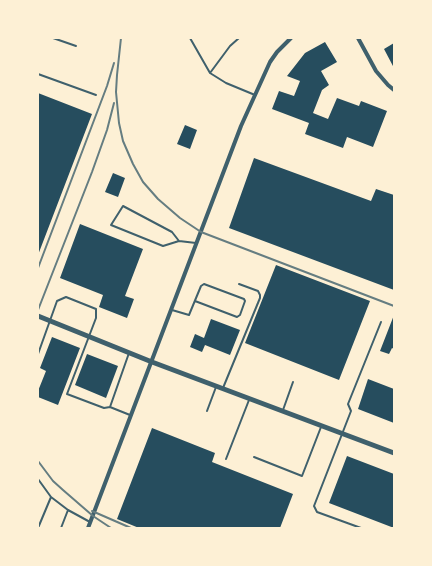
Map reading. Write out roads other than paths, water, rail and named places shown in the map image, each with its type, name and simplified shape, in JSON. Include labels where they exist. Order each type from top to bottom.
[{"type":"street","points":[[88,528],[132,416],[241,126],[270,62],[277,52],[291,38]]},
{"type":"street","points":[[358,38],[376,71],[394,90]]},
{"type":"street","points":[[38,316],[152,362],[394,453]]},
{"type":"lane","points":[[53,38],[76,46]]},
{"type":"lane","points":[[190,38],[210,73],[226,83],[255,95]]},
{"type":"lane","points":[[210,73],[230,46],[238,38]]},
{"type":"lane","points":[[38,74],[96,94]]},
{"type":"lane","points":[[179,241],[172,232],[123,206],[111,225],[163,246],[179,241],[197,243]]},
{"type":"lane","points":[[172,310],[189,316],[201,286],[204,284],[244,299],[245,301],[240,315],[237,317],[196,301]]},
{"type":"lane","points":[[223,389],[260,298],[258,291],[239,284]]},
{"type":"lane","points":[[38,354],[57,301],[66,297],[96,309],[96,318],[67,394],[104,408],[110,408],[132,416]]},
{"type":"lane","points":[[361,528],[317,512],[314,506],[351,411],[348,404],[381,322]]},
{"type":"lane","points":[[110,408],[129,353]]},
{"type":"lane","points":[[282,411],[292,382]]},
{"type":"lane","points":[[207,411],[216,386]]},
{"type":"lane","points":[[226,459],[250,399]]},
{"type":"lane","points":[[254,457],[302,476],[322,426]]},
{"type":"lane","points":[[38,479],[51,497],[68,510],[90,522]]},
{"type":"lane","points":[[38,528],[51,497]]},
{"type":"lane","points":[[60,528],[68,510]]},
{"type":"railway","points":[[121,38],[116,92],[119,123],[123,141],[143,182],[158,199],[180,218],[201,232],[394,306]]},
{"type":"railway","points":[[38,268],[107,86],[114,63]]},
{"type":"railway","points":[[38,310],[92,172],[107,130],[114,103]]},
{"type":"railway","points":[[38,461],[53,481],[93,516],[111,528]]},
{"type":"railway","points":[[92,511],[131,528]]}]
